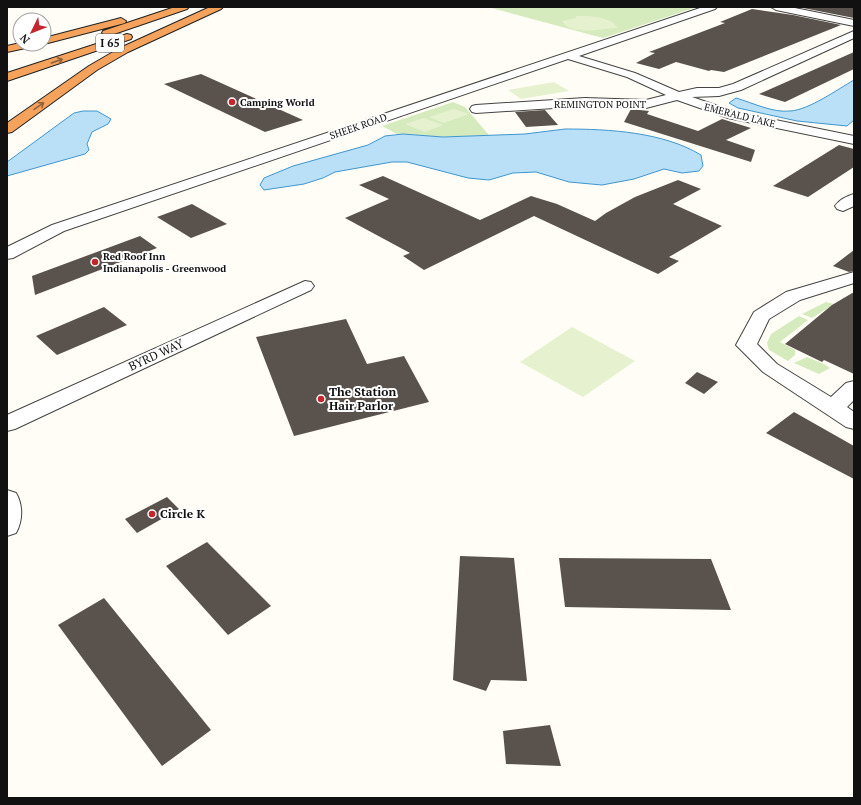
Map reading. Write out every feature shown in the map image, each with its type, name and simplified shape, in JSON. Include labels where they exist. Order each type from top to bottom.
[{"type":"highway","points":[[52,39],[168,7]]},
{"type":"highway","name":"I 65","points":[[67,46],[184,7]]},
{"type":"highway","name":"I 65","points":[[7,77],[214,7]]},
{"type":"highway","points":[[7,129],[93,68],[124,50],[218,7]]},
{"type":"street","name":"SHEEK ROAD","points":[[7,254],[58,228],[712,7]]},
{"type":"street","points":[[776,7],[854,23]]},
{"type":"street","points":[[810,7],[854,16]]},
{"type":"street","name":"REMINGTON POINT","points":[[476,109],[585,102],[646,104],[697,92],[719,92],[737,87],[854,34]]},
{"type":"street","name":"EMERALD LAKE","points":[[572,55],[631,75],[704,106],[753,120],[854,140]]},
{"type":"street","points":[[854,277],[793,296],[761,316],[746,345],[770,368],[854,422]]},
{"type":"street","name":"BYRD WAY","points":[[7,424],[305,286]]},
{"type":"street","points":[[834,408],[854,388]]},
{"type":"street","points":[[7,499],[9,511],[7,526]]},
{"type":"green space","points":[[488,7],[697,7],[603,38]]},
{"type":"green space","points":[[576,16],[605,19],[610,21],[618,28],[588,30],[573,29],[562,21],[576,18]]},
{"type":"green space","points":[[554,82],[569,91],[521,99],[508,90]]},
{"type":"green space","points":[[453,102],[465,107],[489,135],[443,137],[397,134],[382,126]]},
{"type":"green space","points":[[454,109],[469,114],[444,123],[429,117]]},
{"type":"green space","points":[[424,118],[443,125],[425,132],[405,124]]},
{"type":"green space","points":[[826,302],[834,304],[812,318],[802,314]]},
{"type":"green space","points":[[799,316],[808,320],[780,342],[795,350],[795,355],[788,361],[769,350],[767,343],[771,334]]},
{"type":"green space","points":[[572,327],[635,361],[583,397],[520,362]]},
{"type":"green space","points":[[807,357],[830,368],[819,374],[794,363]]},
{"type":"water","points":[[854,80],[854,120],[847,126],[797,121],[738,108],[729,103],[736,98],[777,111],[798,110],[832,94]]},
{"type":"water","points":[[83,111],[97,111],[111,119],[108,124],[92,132],[87,144],[89,150],[85,154],[7,176],[7,162],[74,113]]},
{"type":"water","points":[[565,129],[635,133],[670,141],[701,155],[703,166],[699,171],[682,173],[664,169],[634,179],[602,185],[569,182],[536,172],[513,173],[489,180],[468,178],[407,162],[392,162],[335,172],[323,178],[304,184],[264,190],[260,185],[264,178],[293,166],[368,145],[385,136],[403,134],[443,137],[525,134]]},
{"type":"building","points":[[798,7],[854,7],[854,18]]},
{"type":"building","points":[[752,9],[793,15],[841,25],[724,72],[709,71],[676,62],[659,69],[636,63],[655,53],[649,52],[725,23],[720,22]]},
{"type":"building","points":[[854,52],[854,69],[785,102],[759,94]]},
{"type":"building","name":"Camping World","points":[[201,74],[303,120],[265,132],[164,84]]},
{"type":"building","points":[[631,109],[649,111],[647,114],[698,131],[722,119],[751,128],[726,140],[755,150],[751,162],[624,122]]},
{"type":"building","points":[[545,110],[558,125],[526,127],[515,112]]},
{"type":"building","points":[[839,145],[854,149],[854,167],[808,197],[773,186]]},
{"type":"building","points":[[383,176],[480,220],[531,196],[557,204],[595,221],[606,213],[635,197],[678,180],[701,189],[673,204],[722,226],[669,257],[679,261],[658,274],[534,216],[424,270],[403,256],[410,253],[345,218],[389,199],[359,185]]},
{"type":"building","points":[[192,204],[227,224],[191,238],[157,217]]},
{"type":"building","name":"Red Roof Inn Indianapolis - Greenwood","points":[[140,236],[157,248],[35,295],[32,276]]},
{"type":"building","points":[[854,250],[854,271],[849,272],[833,266]]},
{"type":"building","points":[[854,292],[854,374],[824,360],[822,362],[785,344],[832,305]]},
{"type":"building","points":[[104,307],[127,325],[57,355],[36,336]]},
{"type":"building","points":[[346,319],[367,364],[404,356],[429,402],[294,436],[256,337]]},
{"type":"building","points":[[697,372],[718,382],[704,394],[685,383]]},
{"type":"building","points":[[794,412],[854,446],[854,479],[766,433]]},
{"type":"building","name":"Circle K","points":[[167,497],[179,509],[137,533],[125,519]]},
{"type":"building","name":"Circle K","points":[[207,542],[271,606],[228,635],[166,566]]},
{"type":"building","points":[[460,556],[514,558],[527,681],[491,680],[486,691],[453,680]]},
{"type":"building","points":[[559,558],[711,559],[731,610],[565,607]]},
{"type":"building","points":[[104,598],[211,730],[162,766],[58,625]]},
{"type":"building","points":[[550,725],[561,766],[506,764],[503,731]]},
{"type":"place","name":"Camping World","points":[[232,102]]},
{"type":"place","name":"Red Roof Inn Indianapolis - Greenwood","points":[[95,262]]},
{"type":"place","name":"The Station Hair Parlor","points":[[321,399]]},
{"type":"place","name":"Circle K","points":[[152,514]]}]
